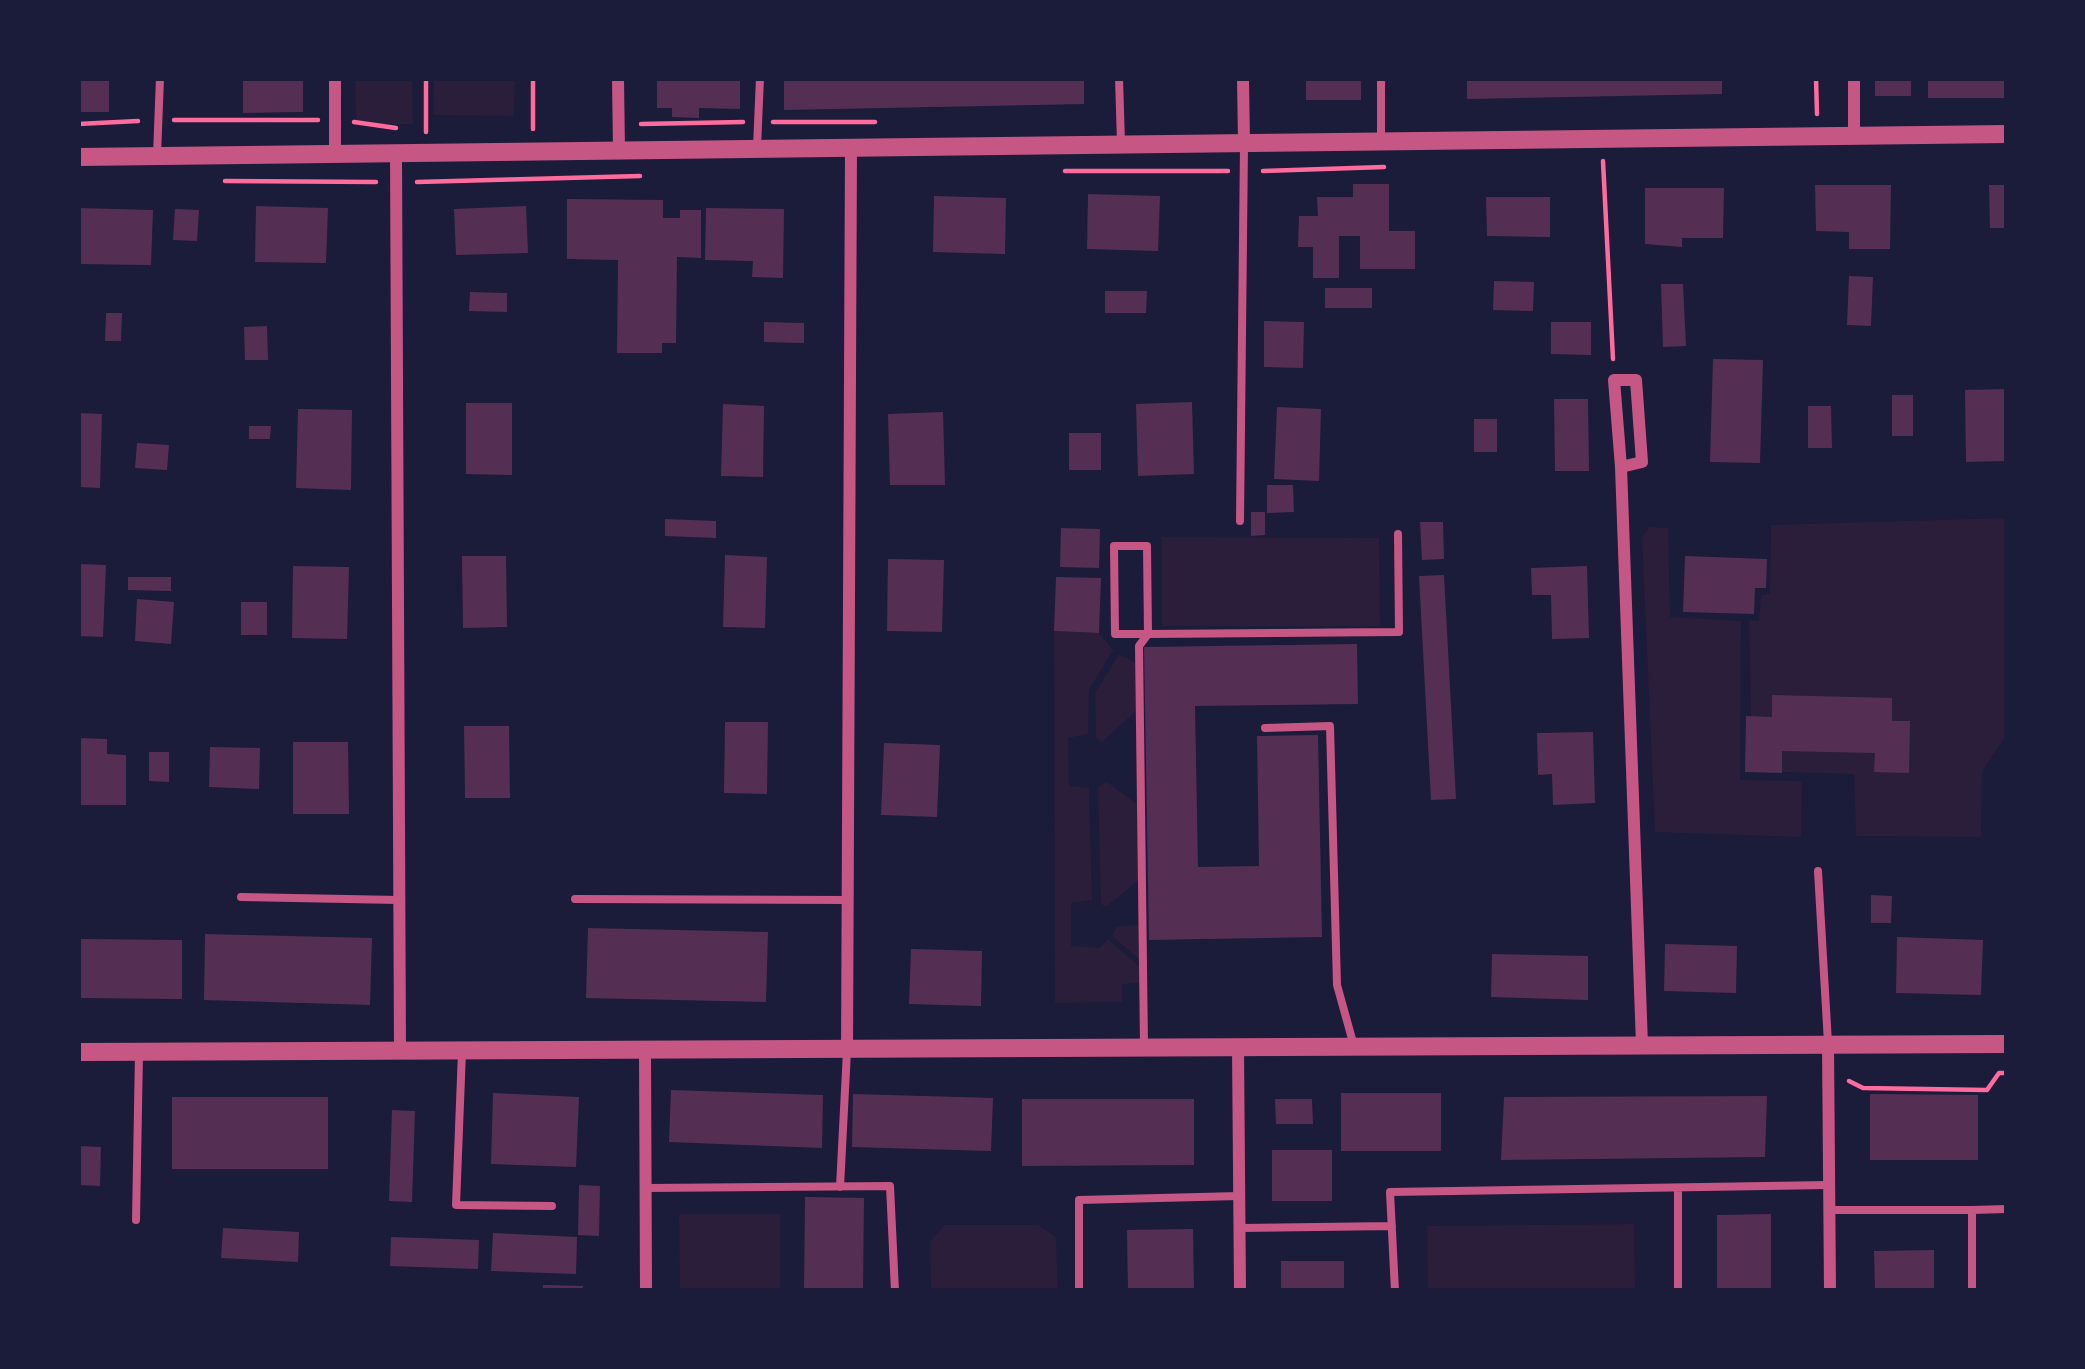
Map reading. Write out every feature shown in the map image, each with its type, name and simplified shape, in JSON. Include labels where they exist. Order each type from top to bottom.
[{"type":"street","points":[[335,78],[335,154]]},
{"type":"street","points":[[619,78],[619,151]]},
{"type":"street","points":[[1243,78],[1244,143]]},
{"type":"street","points":[[1854,78],[1854,135]]},
{"type":"street","points":[[78,158],[2007,134]]},
{"type":"street","points":[[847,1049],[850,148]]},
{"type":"street","points":[[396,154],[400,1051]]},
{"type":"street","points":[[1622,467],[1642,462],[1636,380],[1614,380],[1622,467],[1642,1046]]},
{"type":"street","points":[[78,1052],[2007,1044]]},
{"type":"street","points":[[1828,1045],[1830,1291]]},
{"type":"street","points":[[1238,1047],[1240,1291]]},
{"type":"street","points":[[645,1049],[646,1291]]},
{"type":"lane","points":[[157,157],[160,78]]},
{"type":"lane","points":[[757,149],[760,78]]},
{"type":"lane","points":[[1119,78],[1121,145]]},
{"type":"lane","points":[[1381,78],[1381,141]]},
{"type":"lane","points":[[1240,520],[1244,143]]},
{"type":"lane","points":[[1144,1048],[1138,646],[1148,634],[1147,546],[1114,546],[1114,634],[1148,634],[1399,632],[1398,534]]},
{"type":"lane","points":[[1264,728],[1330,726],[1336,985],[1354,1047]]},
{"type":"lane","points":[[1818,871],[1828,1045]]},
{"type":"lane","points":[[241,897],[399,900]]},
{"type":"lane","points":[[575,899],[848,900]]},
{"type":"lane","points":[[839,1187],[847,1049]]},
{"type":"lane","points":[[462,1050],[456,1205],[552,1206]]},
{"type":"lane","points":[[136,1220],[139,1052]]},
{"type":"lane","points":[[1395,1291],[1390,1192],[1829,1185]]},
{"type":"lane","points":[[645,1188],[890,1186],[895,1291]]},
{"type":"lane","points":[[1678,1188],[1678,1291]]},
{"type":"lane","points":[[1079,1291],[1079,1200],[1239,1196]]},
{"type":"lane","points":[[1829,1210],[2007,1209]]},
{"type":"lane","points":[[1972,1210],[1972,1291]]},
{"type":"lane","points":[[1239,1228],[1392,1226]]},
{"type":"path","points":[[426,78],[426,132]]},
{"type":"path","points":[[533,78],[533,129]]},
{"type":"path","points":[[1816,78],[1817,114]]},
{"type":"path","points":[[1603,161],[1614,380]]},
{"type":"path","points":[[1828,1071],[1863,1088],[1987,1090],[2000,1073],[2007,1073]]},
{"type":"shaded area","points":[[355,78],[412,78],[413,124],[356,125]]},
{"type":"shaded area","points":[[434,78],[515,78],[514,116],[433,115]]},
{"type":"shaded area","points":[[2007,518],[2007,734],[1982,771],[1981,837],[1856,836],[1854,774],[1752,771],[1749,620],[1759,621],[1761,595],[1770,594],[1771,525]]},
{"type":"shaded area","points":[[1649,527],[1668,528],[1670,617],[1741,621],[1740,780],[1802,781],[1801,837],[1655,832],[1642,538]]},
{"type":"shaded area","points":[[1162,537],[1379,538],[1380,626],[1162,626]]},
{"type":"shaded area","points":[[1054,631],[1099,633],[1113,650],[1089,690],[1088,734],[1068,738],[1069,786],[1089,788],[1092,900],[1071,903],[1071,946],[1100,948],[1108,939],[1140,967],[1140,983],[1122,984],[1122,1002],[1055,1003]]},
{"type":"shaded area","points":[[1119,654],[1136,663],[1136,711],[1102,742],[1096,738],[1095,693]]},
{"type":"shaded area","points":[[1107,782],[1137,804],[1139,880],[1106,907],[1101,904],[1098,787]]},
{"type":"shaded area","points":[[1139,925],[1140,960],[1112,936],[1117,926]]},
{"type":"shaded area","points":[[679,1214],[780,1214],[780,1291],[680,1291]]},
{"type":"shaded area","points":[[1634,1224],[1635,1291],[1428,1291],[1427,1226]]},
{"type":"shaded area","points":[[944,1225],[1038,1225],[1056,1237],[1058,1291],[931,1291],[930,1242]]},
{"type":"building","points":[[78,78],[109,78],[109,112],[78,112]]},
{"type":"building","points":[[243,78],[303,78],[303,112],[243,113]]},
{"type":"building","points":[[657,78],[740,78],[740,109],[699,108],[699,118],[672,117],[672,108],[657,108]]},
{"type":"building","points":[[784,78],[1084,78],[1084,104],[784,110]]},
{"type":"building","points":[[1306,78],[1361,78],[1361,100],[1306,100]]},
{"type":"building","points":[[1467,78],[1722,78],[1722,94],[1467,99]]},
{"type":"building","points":[[1875,78],[1911,78],[1911,96],[1875,96]]},
{"type":"building","points":[[1928,78],[2007,78],[2007,98],[1928,98]]},
{"type":"building","points":[[1353,184],[1389,184],[1389,231],[1415,231],[1415,269],[1360,269],[1360,236],[1339,236],[1339,278],[1313,278],[1313,247],[1298,247],[1299,216],[1318,216],[1317,197],[1353,197]]},
{"type":"building","points":[[1815,185],[1891,185],[1890,249],[1849,249],[1849,232],[1816,231]]},
{"type":"building","points":[[1989,185],[2007,185],[2007,228],[1990,228]]},
{"type":"building","points":[[1645,188],[1724,188],[1723,238],[1682,238],[1682,247],[1645,244]]},
{"type":"building","points":[[1088,194],[1160,196],[1158,251],[1087,249]]},
{"type":"building","points":[[934,196],[1006,198],[1005,254],[933,252]]},
{"type":"building","points":[[1486,197],[1550,197],[1550,237],[1487,236]]},
{"type":"building","points":[[567,199],[663,200],[663,218],[680,218],[680,210],[701,210],[701,258],[677,257],[676,343],[662,343],[662,353],[617,353],[618,260],[567,259]]},
{"type":"building","points":[[256,206],[328,208],[326,263],[255,262]]},
{"type":"building","points":[[526,206],[528,253],[456,255],[454,209]]},
{"type":"building","points":[[80,208],[153,210],[151,265],[79,264]]},
{"type":"building","points":[[706,208],[784,209],[783,278],[752,277],[753,261],[705,260]]},
{"type":"building","points":[[175,209],[199,210],[197,241],[173,240]]},
{"type":"building","points":[[1849,276],[1873,277],[1871,326],[1847,325]]},
{"type":"building","points":[[1494,281],[1534,282],[1533,311],[1493,310]]},
{"type":"building","points":[[1661,284],[1683,284],[1686,346],[1663,347]]},
{"type":"building","points":[[1325,288],[1372,288],[1372,308],[1325,308]]},
{"type":"building","points":[[1105,291],[1147,291],[1146,313],[1105,313]]},
{"type":"building","points":[[470,292],[507,293],[507,312],[469,311]]},
{"type":"building","points":[[106,313],[122,313],[121,341],[105,341]]},
{"type":"building","points":[[1264,321],[1304,322],[1303,368],[1264,367]]},
{"type":"building","points":[[764,322],[804,323],[804,343],[764,342]]},
{"type":"building","points":[[1551,322],[1591,322],[1591,355],[1551,354]]},
{"type":"building","points":[[267,326],[268,360],[245,360],[244,327]]},
{"type":"building","points":[[1713,359],[1763,360],[1760,463],[1710,462]]},
{"type":"building","points":[[2007,389],[2007,461],[1966,462],[1965,390]]},
{"type":"building","points":[[1892,395],[1913,395],[1913,436],[1892,436]]},
{"type":"building","points":[[1554,399],[1588,399],[1589,471],[1555,471]]},
{"type":"building","points":[[1192,402],[1194,474],[1138,476],[1136,404]]},
{"type":"building","points":[[466,403],[512,403],[512,475],[466,474]]},
{"type":"building","points":[[723,404],[764,406],[763,477],[721,476]]},
{"type":"building","points":[[1808,406],[1831,406],[1832,448],[1808,448]]},
{"type":"building","points":[[1277,407],[1321,409],[1319,481],[1274,479]]},
{"type":"building","points":[[298,409],[352,410],[351,490],[296,488]]},
{"type":"building","points":[[943,412],[945,485],[890,485],[888,414]]},
{"type":"building","points":[[78,413],[102,414],[100,488],[78,487]]},
{"type":"building","points":[[1474,419],[1497,419],[1497,452],[1474,452]]},
{"type":"building","points":[[249,426],[271,426],[270,439],[249,439]]},
{"type":"building","points":[[1069,433],[1101,433],[1101,470],[1069,470]]},
{"type":"building","points":[[137,443],[169,445],[167,470],[135,468]]},
{"type":"building","points":[[1267,485],[1293,485],[1294,512],[1267,513]]},
{"type":"building","points":[[1251,512],[1265,512],[1265,535],[1251,536]]},
{"type":"building","points":[[665,519],[716,521],[716,538],[665,536]]},
{"type":"building","points":[[1420,522],[1443,522],[1444,559],[1422,560]]},
{"type":"building","points":[[1061,528],[1100,529],[1099,568],[1060,567]]},
{"type":"building","points":[[725,555],[767,557],[765,628],[723,627]]},
{"type":"building","points":[[462,556],[506,556],[507,627],[463,628]]},
{"type":"building","points":[[1685,556],[1767,559],[1766,588],[1755,588],[1754,614],[1683,612]]},
{"type":"building","points":[[888,559],[944,560],[942,632],[887,631]]},
{"type":"building","points":[[78,564],[106,565],[103,637],[78,636]]},
{"type":"building","points":[[293,566],[349,567],[347,639],[292,638]]},
{"type":"building","points":[[1587,566],[1589,638],[1552,639],[1551,595],[1532,595],[1531,568]]},
{"type":"building","points":[[1444,575],[1456,799],[1431,800],[1419,576]]},
{"type":"building","points":[[128,577],[171,577],[171,591],[128,590]]},
{"type":"building","points":[[1056,577],[1101,578],[1099,633],[1054,631]]},
{"type":"building","points":[[137,599],[174,602],[171,644],[135,641]]},
{"type":"building","points":[[241,602],[267,602],[267,635],[241,635]]},
{"type":"building","points":[[1357,644],[1358,704],[1195,706],[1198,867],[1259,866],[1257,736],[1318,735],[1322,937],[1149,940],[1144,647]]},
{"type":"building","points":[[1772,695],[1892,698],[1892,721],[1910,721],[1909,773],[1874,772],[1875,753],[1782,751],[1782,773],[1745,772],[1746,716],[1772,717]]},
{"type":"building","points":[[725,722],[768,722],[767,794],[724,793]]},
{"type":"building","points":[[464,726],[509,726],[510,798],[465,798]]},
{"type":"building","points":[[1593,732],[1595,803],[1553,805],[1552,774],[1538,775],[1537,733]]},
{"type":"building","points":[[78,738],[107,739],[107,754],[126,755],[126,805],[78,805]]},
{"type":"building","points":[[293,742],[348,742],[349,814],[293,814]]},
{"type":"building","points":[[884,743],[940,745],[937,817],[881,815]]},
{"type":"building","points":[[210,747],[260,748],[259,789],[209,787]]},
{"type":"building","points":[[149,752],[169,752],[169,782],[149,781]]},
{"type":"building","points":[[1871,895],[1892,896],[1891,923],[1871,923]]},
{"type":"building","points":[[588,928],[768,932],[766,1002],[586,998]]},
{"type":"building","points":[[205,934],[372,938],[370,1005],[204,1000]]},
{"type":"building","points":[[1897,937],[1983,940],[1981,995],[1896,993]]},
{"type":"building","points":[[78,939],[182,940],[182,999],[78,998]]},
{"type":"building","points":[[1665,944],[1737,946],[1736,993],[1664,991]]},
{"type":"building","points":[[911,949],[982,951],[981,1006],[909,1004]]},
{"type":"building","points":[[1492,954],[1588,956],[1588,1000],[1491,997]]},
{"type":"building","points":[[671,1090],[823,1095],[822,1148],[669,1142]]},
{"type":"building","points":[[493,1093],[579,1097],[576,1167],[491,1164]]},
{"type":"building","points":[[1341,1093],[1441,1093],[1441,1151],[1341,1151]]},
{"type":"building","points":[[853,1094],[993,1098],[991,1151],[852,1147]]},
{"type":"building","points":[[1870,1094],[1978,1095],[1978,1160],[1870,1160]]},
{"type":"building","points":[[1767,1096],[1765,1157],[1501,1160],[1504,1097]]},
{"type":"building","points":[[172,1097],[328,1097],[328,1169],[172,1169]]},
{"type":"building","points":[[1022,1099],[1194,1099],[1194,1165],[1022,1166]]},
{"type":"building","points":[[1275,1099],[1312,1099],[1313,1124],[1276,1124]]},
{"type":"building","points":[[392,1110],[415,1111],[412,1202],[389,1201]]},
{"type":"building","points":[[78,1146],[101,1147],[100,1186],[78,1185]]},
{"type":"building","points":[[1272,1150],[1332,1150],[1332,1201],[1272,1201]]},
{"type":"building","points":[[579,1185],[600,1186],[599,1236],[578,1235]]},
{"type":"building","points":[[805,1197],[864,1198],[863,1291],[804,1291]]},
{"type":"building","points":[[1771,1214],[1771,1291],[1717,1291],[1717,1215]]},
{"type":"building","points":[[223,1228],[299,1232],[298,1262],[221,1258]]},
{"type":"building","points":[[1193,1229],[1194,1291],[1128,1291],[1127,1230]]},
{"type":"building","points":[[493,1233],[577,1237],[576,1274],[491,1271]]},
{"type":"building","points":[[391,1237],[479,1240],[478,1269],[390,1266]]},
{"type":"building","points":[[1934,1250],[1934,1291],[1875,1291],[1874,1251]]},
{"type":"building","points":[[1281,1261],[1344,1261],[1344,1291],[1281,1291]]},
{"type":"building","points":[[543,1285],[583,1286],[583,1291],[543,1291]]}]
